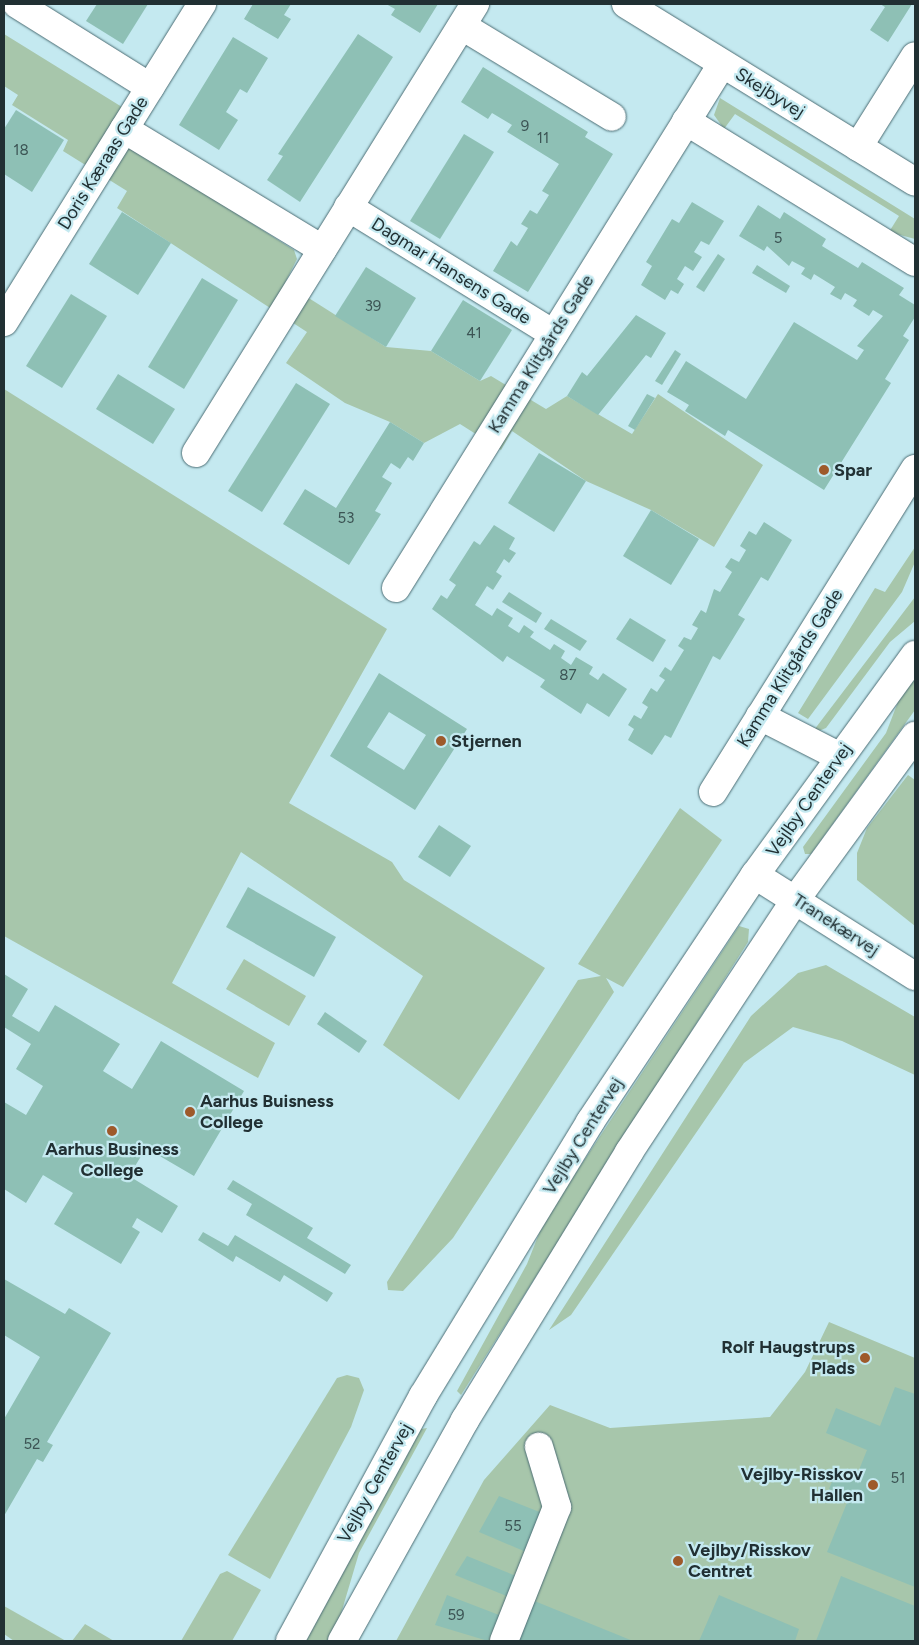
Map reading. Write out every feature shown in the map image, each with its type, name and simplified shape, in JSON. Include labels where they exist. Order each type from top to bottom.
[{"type":"street","points":[[17,4],[150,87]]},
{"type":"street","name":"Doris Kæraas Gade","points":[[4,322],[202,4]]},
{"type":"street","name":"Skejbyvej","points":[[626,4],[915,182]]},
{"type":"street","points":[[196,453],[468,15],[612,117]]},
{"type":"street","points":[[858,147],[915,56]]},
{"type":"street","name":"Kamma Klitgårds Gade","points":[[396,588],[722,64]]},
{"type":"street","points":[[686,121],[915,262]]},
{"type":"street","points":[[124,128],[322,249]]},
{"type":"street","name":"Dagmar Hansens Gade","points":[[348,208],[554,334]]},
{"type":"street","name":"Kamma Klitgårds Gade","points":[[713,792],[915,469]]},
{"type":"street","name":"Vejlby Centervej","points":[[290,1641],[434,1380],[590,1122],[838,756],[915,655]]},
{"type":"street","points":[[760,716],[838,756]]},
{"type":"street","points":[[342,1641],[466,1420],[629,1152],[796,899],[915,736]]},
{"type":"street","name":"Tranekærvej","points":[[755,876],[796,899],[915,976]]},
{"type":"street","points":[[504,1641],[557,1508],[539,1446]]},
{"type":"green space","points":[[4,34],[122,107],[131,147],[294,250],[297,259],[285,283],[386,347],[431,351],[480,381],[491,376],[546,409],[567,396],[632,434],[658,394],[763,465],[714,547],[651,510],[586,481],[512,431],[501,450],[460,424],[424,443],[390,422],[345,403],[286,363],[307,332],[117,208],[127,191],[63,151],[68,140],[12,105],[18,95],[4,86]]},
{"type":"green space","points":[[720,98],[915,219],[915,239],[889,232],[899,216],[735,114],[724,129],[714,115]]},
{"type":"green space","points":[[4,389],[387,629],[289,803],[392,862],[404,880],[545,968],[459,1100],[383,1045],[423,976],[241,852],[172,983],[275,1043],[258,1078],[4,936]]},
{"type":"green space","points":[[915,547],[915,562],[902,592],[808,719],[798,713],[875,588],[885,592]]},
{"type":"green space","points":[[915,597],[915,621],[890,642],[826,728],[811,734]]},
{"type":"green space","points":[[915,674],[915,710],[811,854],[805,854],[803,847],[886,733],[903,689]]},
{"type":"green space","points":[[908,775],[915,780],[915,926],[857,880],[857,853],[867,828]]},
{"type":"green space","points":[[680,808],[722,840],[623,987],[606,978],[614,992],[453,1238],[403,1291],[388,1290],[387,1282],[578,980],[601,976],[578,964]]},
{"type":"green space","points":[[739,926],[749,929],[748,942],[461,1395],[457,1391],[527,1264],[544,1221]]},
{"type":"green space","points":[[244,959],[306,996],[289,1026],[226,989]]},
{"type":"green space","points":[[826,965],[915,1017],[915,1075],[842,1041],[793,1027],[744,1063],[571,1315],[549,1330],[751,1016],[798,973]]},
{"type":"green space","name":"Vejlby/Risskov Centret","points":[[829,1322],[915,1358],[915,1641],[396,1641],[484,1480],[550,1405],[610,1428],[770,1417],[805,1372]]},
{"type":"green space","points":[[347,1375],[359,1378],[364,1390],[351,1427],[270,1579],[228,1555],[337,1378]]},
{"type":"green space","points":[[427,1428],[359,1553],[340,1617],[327,1641],[306,1641],[421,1429]]},
{"type":"green space","points":[[227,1571],[261,1590],[232,1641],[181,1641],[220,1574]]},
{"type":"green space","points":[[4,1606],[66,1641],[14,1641],[4,1634]]},
{"type":"green space","points":[[85,1624],[114,1641],[72,1641]]},
{"type":"building","points":[[97,4],[148,4],[123,44],[86,21]]},
{"type":"building","points":[[253,4],[291,4],[284,15],[291,19],[278,39],[244,19]]},
{"type":"building","points":[[386,4],[438,4],[420,33],[391,15],[395,9]]},
{"type":"building","points":[[880,4],[912,4],[888,42],[870,30],[885,7]]},
{"type":"building","points":[[358,34],[393,57],[300,202],[267,180],[283,156],[278,154]]},
{"type":"building","points":[[233,37],[268,58],[247,93],[240,89],[226,112],[238,120],[219,150],[179,125]]},
{"type":"building","points":[[483,67],[588,132],[585,137],[613,154],[528,292],[493,271],[511,241],[517,246],[528,228],[521,224],[530,210],[537,214],[549,195],[542,191],[559,164],[507,132],[512,125],[492,113],[488,119],[461,102]]},
{"type":"building","points":[[16,110],[64,140],[32,192],[4,174],[4,129]]},
{"type":"building","points":[[464,134],[494,152],[440,239],[410,221]]},
{"type":"building","points":[[692,202],[724,221],[709,245],[701,241],[694,252],[702,257],[693,271],[685,266],[677,279],[684,284],[678,294],[671,290],[665,300],[641,285],[652,266],[646,262],[672,219],[679,223]]},
{"type":"building","points":[[758,205],[780,219],[784,212],[826,239],[822,246],[858,268],[862,262],[904,288],[899,295],[915,305],[915,317],[903,336],[909,340],[885,379],[891,383],[824,490],[728,430],[725,436],[685,411],[689,405],[667,392],[686,361],[746,399],[794,322],[857,360],[864,350],[857,346],[883,316],[873,310],[869,316],[853,306],[857,300],[845,293],[841,300],[830,294],[835,287],[814,274],[811,280],[801,274],[805,268],[792,261],[789,266],[767,246],[764,251],[739,236]]},
{"type":"building","points":[[122,212],[171,243],[138,295],[89,264]]},
{"type":"building","points":[[718,254],[725,259],[704,292],[696,287]]},
{"type":"building","points":[[757,265],[790,286],[786,293],[752,273]]},
{"type":"building","points":[[366,267],[416,298],[386,347],[335,316]]},
{"type":"building","points":[[202,278],[238,300],[184,389],[148,367]]},
{"type":"building","points":[[71,294],[107,316],[62,388],[26,366]]},
{"type":"building","points":[[463,300],[512,330],[480,381],[431,351]]},
{"type":"building","points":[[636,315],[666,333],[651,358],[646,355],[598,415],[567,396],[582,372],[587,376]]},
{"type":"building","points":[[675,350],[681,354],[662,385],[655,381]]},
{"type":"building","points":[[118,374],[175,409],[153,444],[96,409]]},
{"type":"building","points":[[296,383],[330,404],[262,512],[228,491]]},
{"type":"building","points":[[647,394],[655,398],[635,430],[628,426]]},
{"type":"building","points":[[390,422],[424,443],[413,461],[408,457],[400,469],[391,463],[382,477],[392,483],[375,511],[381,514],[349,565],[283,524],[305,489],[336,508]]},
{"type":"building","points":[[539,453],[586,481],[554,532],[508,503]]},
{"type":"building","points":[[651,510],[699,539],[671,585],[623,556]]},
{"type":"building","points":[[764,522],[792,540],[768,581],[761,577],[738,615],[745,619],[720,660],[713,656],[671,738],[665,735],[652,755],[628,740],[634,729],[628,725],[634,715],[641,719],[648,707],[642,703],[651,688],[657,692],[665,680],[659,676],[665,667],[671,671],[684,650],[678,646],[684,637],[691,640],[698,628],[692,625],[701,610],[706,613],[714,589],[720,592],[732,572],[725,567],[731,558],[739,562],[746,550],[740,546],[749,531],[756,535]]},
{"type":"building","points":[[494,525],[515,538],[509,549],[516,553],[509,563],[504,559],[496,572],[502,576],[493,590],[487,586],[475,605],[492,616],[497,608],[513,618],[508,626],[519,633],[524,625],[534,632],[530,637],[550,650],[554,644],[565,651],[561,658],[571,665],[576,657],[593,667],[589,674],[598,680],[603,673],[627,689],[609,717],[587,703],[581,714],[540,687],[545,680],[507,656],[503,662],[432,609],[441,595],[447,599],[456,585],[449,580],[474,541],[480,545]]},
{"type":"building","points":[[509,592],[542,613],[536,623],[502,602]]},
{"type":"building","points":[[630,618],[666,640],[653,662],[616,639]]},
{"type":"building","points":[[551,619],[587,641],[580,651],[544,629]]},
{"type":"building","name":"Stjernen","points":[[379,673],[467,729],[415,810],[330,756]],"holes":[[[389,712],[426,735],[404,770],[367,747]]]},
{"type":"building","points":[[439,825],[471,846],[450,877],[418,857]]},
{"type":"building","points":[[248,887],[336,937],[314,977],[226,927]]},
{"type":"building","name":"Aarhus Business College","points":[[4,974],[28,989],[12,1016],[39,1032],[55,1005],[120,1044],[103,1071],[132,1089],[161,1041],[244,1091],[194,1176],[146,1148],[129,1176],[178,1206],[162,1233],[137,1218],[132,1227],[140,1232],[121,1264],[54,1224],[73,1193],[43,1175],[26,1203],[4,1189],[4,1102],[26,1115],[43,1086],[16,1069],[31,1044],[4,1027]]},
{"type":"building","points":[[325,1012],[367,1041],[359,1053],[317,1024]]},
{"type":"building","points":[[233,1180],[313,1228],[307,1238],[351,1265],[345,1274],[246,1215],[252,1204],[227,1189]]},
{"type":"building","points":[[203,1232],[228,1246],[235,1235],[333,1293],[327,1302],[284,1275],[280,1282],[236,1256],[233,1262],[198,1240]]},
{"type":"building","points":[[4,1279],[65,1314],[69,1308],[111,1333],[47,1442],[53,1445],[43,1462],[37,1459],[4,1516],[4,1419],[40,1357],[4,1335]]},
{"type":"building","name":"Vejlby-Risskov Hallen","points":[[895,1387],[915,1394],[915,1587],[827,1552],[849,1498],[829,1489],[836,1472],[855,1480],[867,1450],[826,1433],[836,1408],[880,1426]]},
{"type":"building","points":[[499,1496],[542,1513],[526,1552],[479,1532]]},
{"type":"building","points":[[467,1556],[516,1576],[509,1597],[455,1575]]},
{"type":"building","points":[[841,1576],[915,1606],[915,1641],[816,1641]]},
{"type":"building","points":[[447,1595],[499,1615],[488,1641],[435,1625]]},
{"type":"building","points":[[719,1595],[799,1629],[795,1641],[699,1641]]},
{"type":"building","points":[[532,1600],[633,1641],[516,1641]]},
{"type":"place","name":"Spar","points":[[824,470]]},
{"type":"place","name":"Stjernen","points":[[441,741]]},
{"type":"place","name":"Aarhus Buisness College","points":[[190,1112]]},
{"type":"place","name":"Aarhus Business College","points":[[112,1131]]},
{"type":"place","name":"Rolf Haugstrups Plads","points":[[865,1358]]},
{"type":"place","name":"Vejlby-Risskov Hallen","points":[[873,1485]]},
{"type":"place","name":"Vejlby/Risskov Centret","points":[[678,1561]]}]
